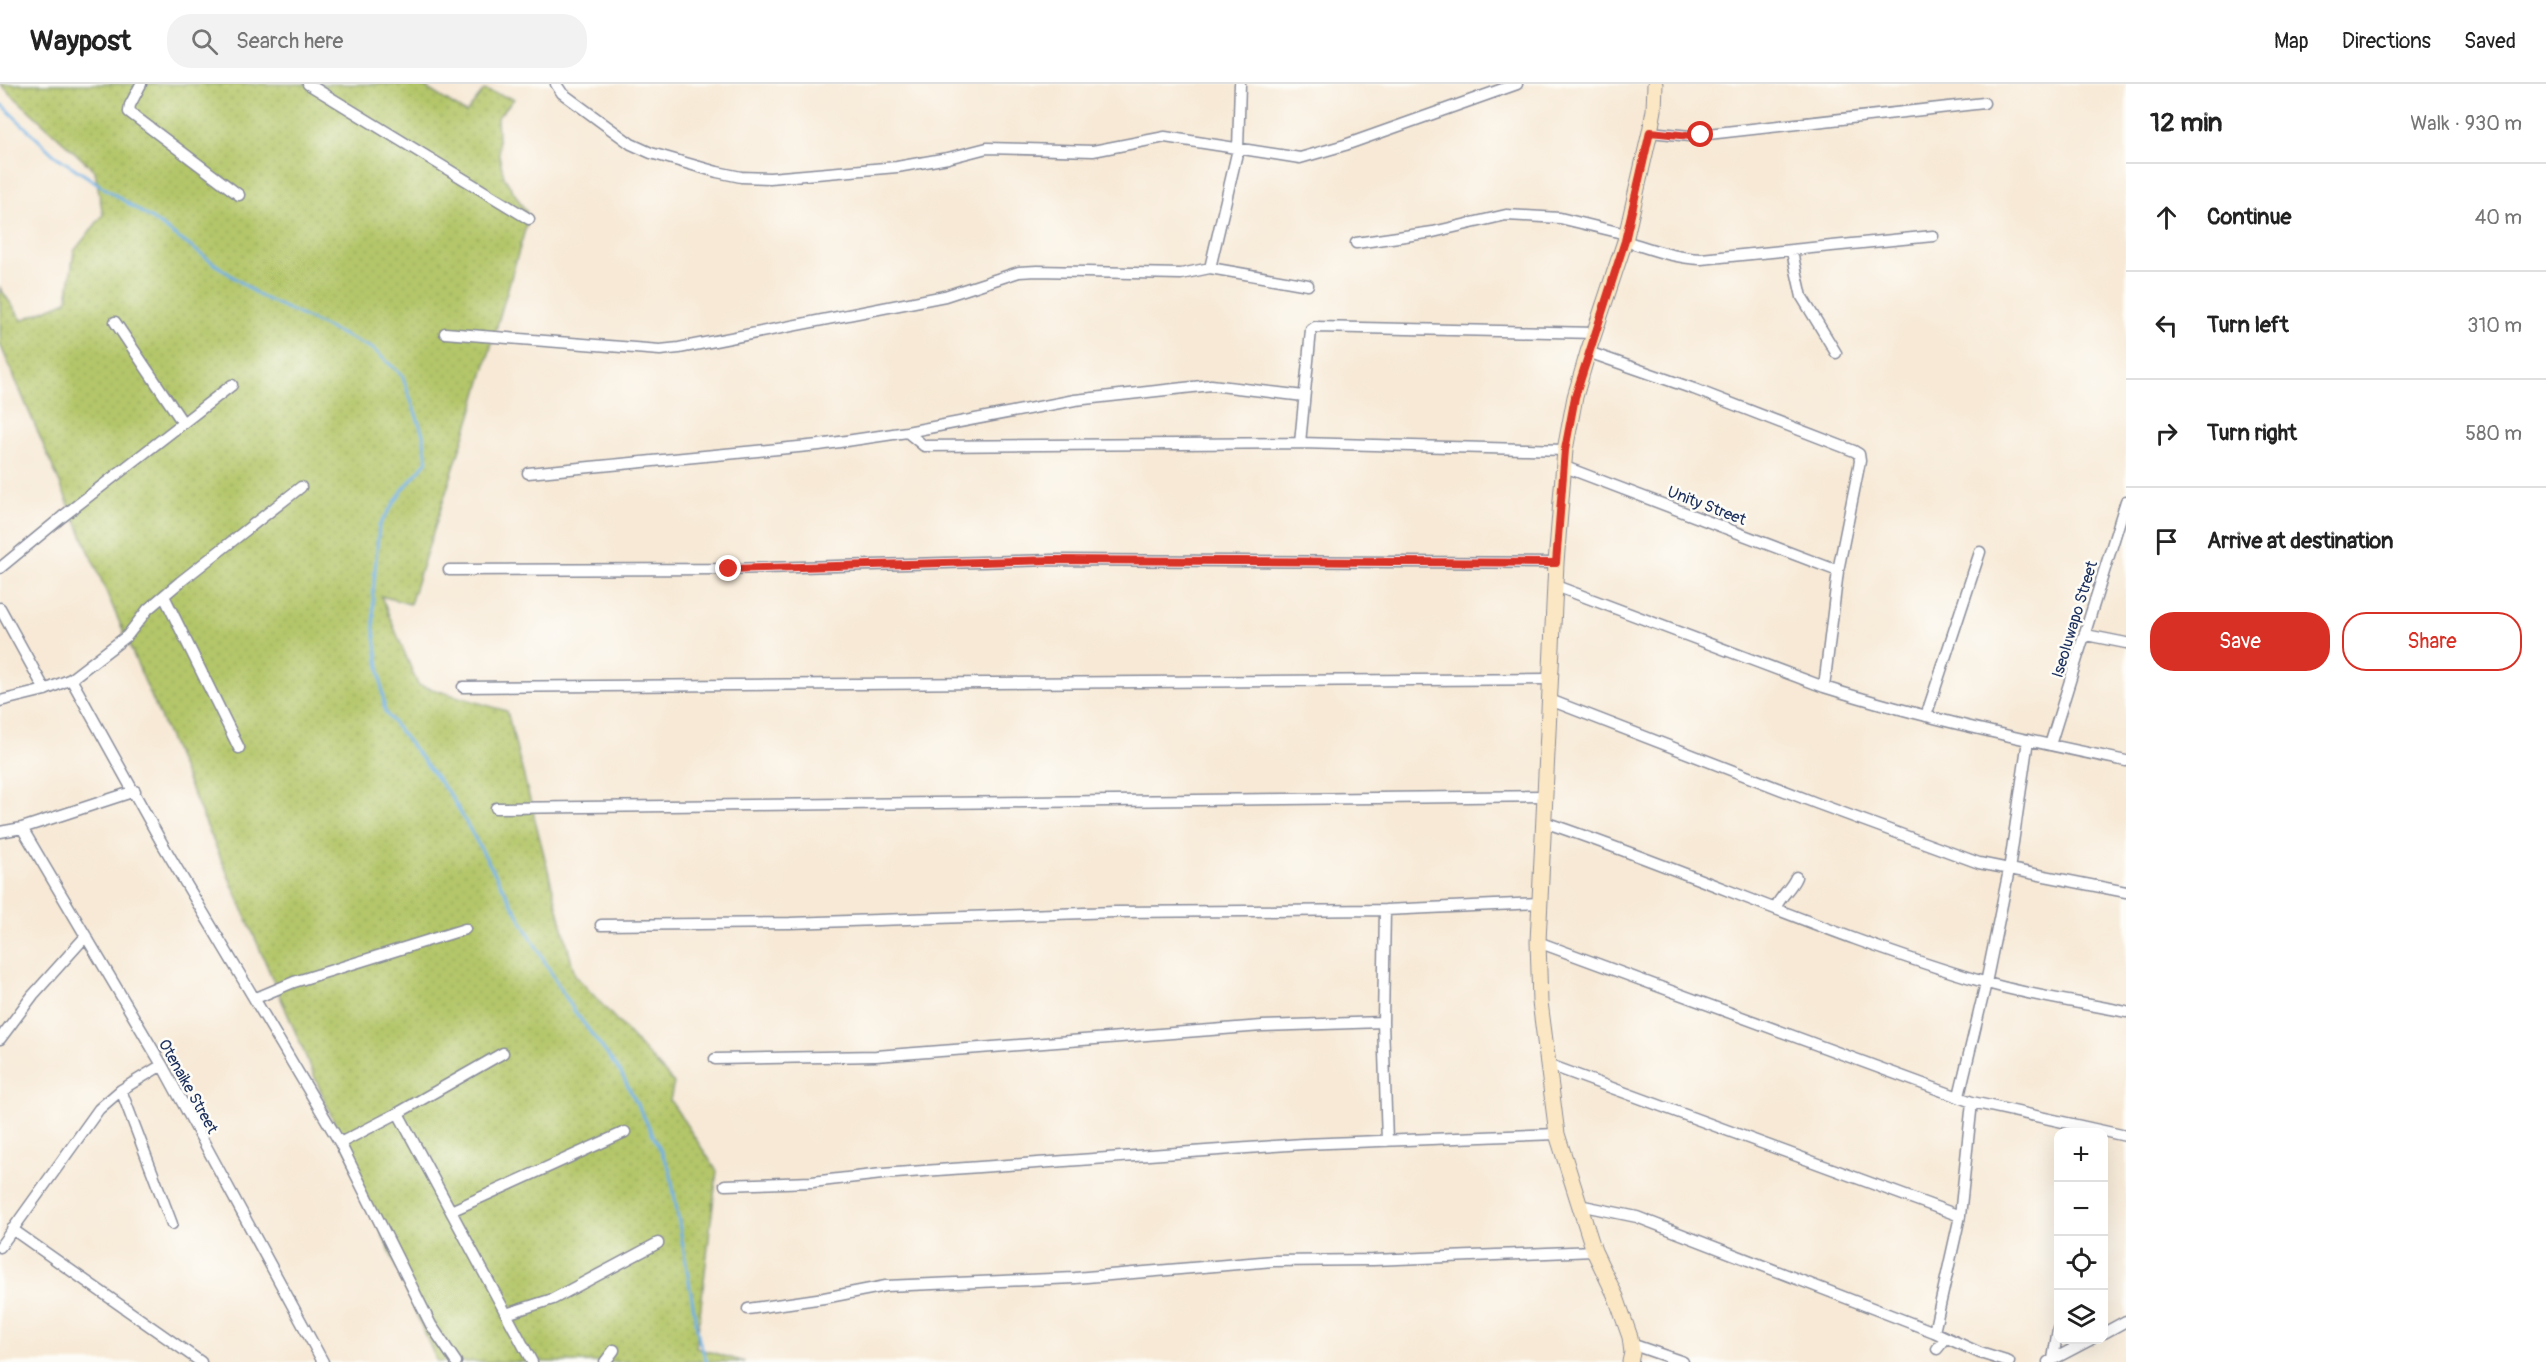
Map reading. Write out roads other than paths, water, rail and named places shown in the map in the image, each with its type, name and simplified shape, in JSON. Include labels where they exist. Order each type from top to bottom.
[{"type":"street","points":[[141,84],[130,105],[129,112],[239,195]]},
{"type":"street","points":[[308,84],[529,219]]},
{"type":"street","points":[[1210,267],[1238,148],[1240,84]]},
{"type":"street","points":[[561,87],[631,144],[665,157],[741,177],[798,177],[897,167],[987,148],[1093,151],[1165,137],[1288,158],[1309,156],[1517,84]]},
{"type":"street","points":[[1630,1362],[1631,1344],[1616,1298],[1594,1251],[1557,1134],[1540,1002],[1538,942],[1556,563],[1565,450],[1575,397],[1625,238],[1650,132],[1655,84]]},
{"type":"street","points":[[1650,132],[1690,136],[1984,103]]},
{"type":"street","points":[[1356,243],[1434,232],[1506,215],[1560,218],[1680,258],[1719,259],[1933,236]]},
{"type":"street","points":[[1792,252],[1802,297],[1836,353]]},
{"type":"street","points":[[445,333],[660,350],[679,348],[945,296],[1019,272],[1181,274],[1210,267],[1308,285]]},
{"type":"street","points":[[115,322],[183,423]]},
{"type":"street","points":[[1300,443],[1311,330],[1315,327],[1594,333]]},
{"type":"street","points":[[1588,352],[1694,389],[1859,454],[1860,461],[1838,571],[1824,687]]},
{"type":"street","points":[[0,568],[232,385]]},
{"type":"street","points":[[528,473],[819,445],[907,432],[1075,400],[1211,385],[1304,396]]},
{"type":"street","points":[[907,432],[924,446],[1300,443],[1565,450]]},
{"type":"street","name":"Unity Street","points":[[1565,467],[1838,571]]},
{"type":"street","points":[[0,701],[45,690],[71,679],[127,636],[148,609],[301,487]]},
{"type":"street","name":"Iseoluwapo Street","points":[[2050,746],[2126,501]]},
{"type":"street","points":[[1926,716],[1980,552]]},
{"type":"street","points":[[448,570],[729,569],[1053,560],[1556,563]]},
{"type":"street","points":[[1556,586],[1824,687],[1926,716],[2050,746],[2126,761]]},
{"type":"street","points":[[164,596],[239,748]]},
{"type":"street","points":[[0,608],[45,690]]},
{"type":"street","points":[[2086,635],[2126,643]]},
{"type":"street","points":[[71,679],[163,845],[256,998],[340,1143],[431,1325],[456,1362]]},
{"type":"street","points":[[464,687],[1551,679]]},
{"type":"street","points":[[1550,700],[1816,803],[1979,863],[2126,892]]},
{"type":"street","points":[[1959,1096],[1986,983],[2008,870],[2028,740]]},
{"type":"street","points":[[0,832],[22,828],[135,791]]},
{"type":"street","points":[[496,808],[1545,796]]},
{"type":"street","points":[[1544,822],[1629,851],[1890,951],[1986,983],[2126,1012]]},
{"type":"street","name":"Otenaike Street","points":[[22,828],[162,1065],[323,1362]]},
{"type":"street","points":[[1776,907],[1780,897],[1792,887],[1796,877]]},
{"type":"street","points":[[600,925],[790,924],[1115,912],[1385,910],[1540,903]]},
{"type":"street","points":[[1385,910],[1383,1022],[1387,1141]]},
{"type":"street","points":[[256,998],[294,982],[465,929]]},
{"type":"street","points":[[0,1040],[33,995],[86,936]]},
{"type":"street","points":[[1538,942],[1972,1102],[2085,1128]]},
{"type":"street","points":[[715,1059],[876,1056],[1262,1026],[1383,1022]]},
{"type":"street","points":[[340,1143],[399,1113],[504,1053]]},
{"type":"street","points":[[1547,1064],[1960,1216]]},
{"type":"street","points":[[0,1247],[99,1109],[120,1090],[162,1065]]},
{"type":"street","points":[[120,1090],[172,1224]]},
{"type":"street","points":[[1934,1332],[1960,1216],[1972,1102]]},
{"type":"street","points":[[399,1113],[532,1362]]},
{"type":"street","points":[[451,1211],[625,1132]]},
{"type":"street","points":[[2108,1133],[2126,1136]]},
{"type":"street","points":[[725,1185],[812,1182],[894,1173],[1303,1144],[1557,1134]]},
{"type":"street","points":[[1579,1205],[1626,1213],[1934,1332],[1980,1353],[2009,1362]]},
{"type":"street","points":[[12,1229],[201,1362]]},
{"type":"street","points":[[506,1314],[553,1299],[658,1243]]},
{"type":"street","points":[[748,1309],[886,1286],[1075,1278],[1273,1261],[1373,1260],[1594,1251]]},
{"type":"street","points":[[2108,1330],[2126,1321]]},
{"type":"street","points":[[1937,1349],[1946,1338]]},
{"type":"street","points":[[1631,1344],[1683,1362]]},
{"type":"street","points":[[2051,1361],[2055,1344]]},
{"type":"street","points":[[2051,1361],[2083,1344]]},
{"type":"street","points":[[605,1362],[614,1350]]},
{"type":"waterway","points":[[0,103],[54,155],[152,219],[260,296],[373,349],[402,375],[423,434],[427,461],[402,491],[379,526],[373,593],[374,629],[385,712],[451,796],[553,976],[573,1009],[621,1073],[649,1127],[670,1170],[699,1340],[707,1362]]}]
